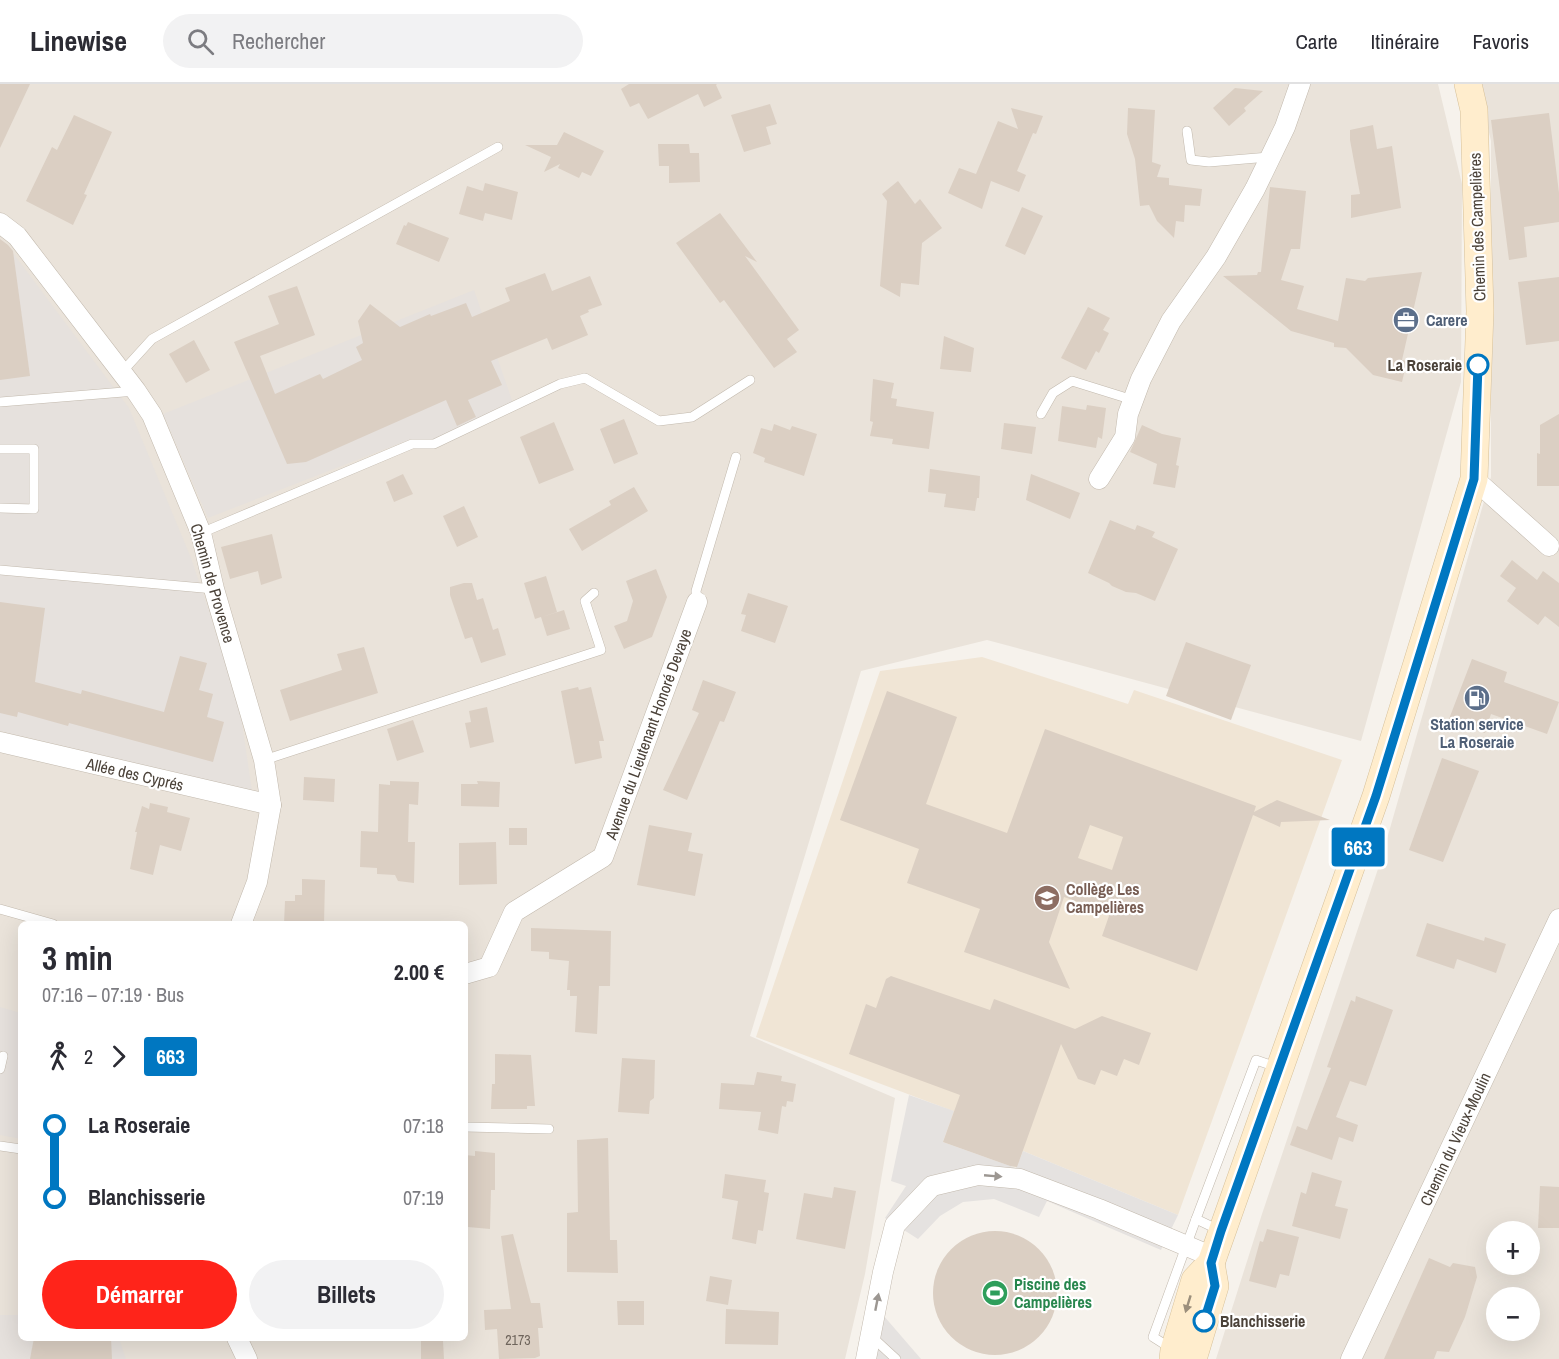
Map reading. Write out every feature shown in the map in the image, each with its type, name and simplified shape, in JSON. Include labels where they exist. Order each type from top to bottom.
[{"type":"main road","name":"Chemin des Campelières","points":[[1177,1357],[1215,1286],[1212,1260],[1221,1231],[1376,796],[1474,479],[1480,311],[1474,110],[1468,84]]},
{"type":"street","points":[[1099,479],[1125,437],[1128,414],[1141,379],[1171,321],[1216,257],[1272,156],[1286,127],[1300,84]]},
{"type":"street","name":"Chemin de Provence","points":[[0,223],[17,236],[122,372],[152,415],[201,533],[214,589],[264,760],[271,805],[257,882],[242,921]]},
{"type":"street","points":[[1474,479],[1549,546]]},
{"type":"street","name":"Avenue du Lieutenant Honoré Devaye","points":[[468,973],[489,967],[514,912],[603,857],[697,602]]},
{"type":"street","name":"Allée des Cyprés","points":[[0,742],[271,805]]},
{"type":"street","name":"Chemin du Vieux-Moulin","points":[[1351,1359],[1559,919]]},
{"type":"street","points":[[866,1359],[895,1225],[932,1186],[978,1175],[1020,1179],[1099,1209],[1186,1246],[1212,1260]]},
{"type":"street","points":[[238,1341],[247,1359]]},
{"type":"lane","points":[[1187,131],[1191,160],[1209,162],[1272,156]]},
{"type":"lane","points":[[122,372],[152,339],[498,147]]},
{"type":"lane","points":[[201,533],[412,444],[434,444],[560,384],[585,378],[659,421],[692,417],[750,380]]},
{"type":"lane","points":[[1041,414],[1053,393],[1072,381],[1133,400]]},
{"type":"lane","points":[[0,402],[136,391]]},
{"type":"lane","points":[[0,449],[34,449],[34,509],[0,508]]},
{"type":"lane","points":[[697,602],[696,591],[736,457]]},
{"type":"lane","points":[[0,570],[214,589]]},
{"type":"lane","points":[[264,760],[602,650],[585,601],[594,593]]},
{"type":"lane","points":[[0,909],[42,921]]},
{"type":"lane","points":[[0,1069],[3,1056]]},
{"type":"lane","points":[[1177,1357],[1153,1337],[1256,1060],[1279,1068]]},
{"type":"lane","points":[[468,1127],[549,1129]]},
{"type":"lane","points":[[0,1146],[18,1149]]},
{"type":"lane","points":[[1196,1219],[1221,1231]]},
{"type":"lane","points":[[870,1336],[896,1359]]},
{"type":"shaded area","points":[[0,84],[1438,84],[1462,184],[1461,382],[1361,741],[987,640],[861,671],[750,1036],[895,1098],[865,1274],[845,1359],[0,1359]]},
{"type":"shaded area","points":[[1478,84],[1559,84],[1559,1359],[1216,1359],[1262,1214],[1380,863],[1491,477],[1491,141]]},
{"type":"shaded area","points":[[7,245],[129,408],[191,558],[209,611],[240,710],[252,791],[0,731],[0,247]]},
{"type":"shaded area","points":[[474,290],[515,409],[452,441],[411,439],[208,518],[163,414]]},
{"type":"shaded area","name":"Collège Les Campelières","points":[[982,657],[1128,704],[1134,690],[1342,760],[1178,1215],[1023,1151],[1017,1168],[943,1142],[953,1111],[756,1037],[880,671]]},
{"type":"shaded area","points":[[0,1007],[18,1012],[18,1138],[0,1135]]},
{"type":"shaded area","points":[[909,1095],[954,1111],[943,1142],[1016,1168],[1023,1151],[1178,1215],[1161,1250],[1047,1201],[1039,1217],[994,1199],[963,1202],[940,1216],[918,1239],[885,1218],[906,1186],[891,1181]]},
{"type":"shaded area","points":[[0,1315],[18,1315],[18,1341],[120,1341],[126,1359],[0,1359]]},
{"type":"shaded area","points":[[883,1315],[921,1359],[875,1359]]},
{"type":"building","points":[[0,84],[30,84],[0,148]]},
{"type":"building","points":[[629,84],[717,84],[722,98],[704,107],[698,94],[648,119],[639,103],[630,107],[621,89]]},
{"type":"building","points":[[1235,88],[1263,91],[1229,126],[1213,108]]},
{"type":"building","points":[[770,104],[777,124],[766,127],[771,144],[744,152],[731,115]]},
{"type":"building","points":[[1011,108],[1043,116],[1017,171],[1026,175],[1019,192],[991,181],[982,209],[948,193],[959,168],[976,174],[998,121],[1018,129]]},
{"type":"building","points":[[1128,108],[1155,110],[1152,162],[1161,165],[1157,177],[1169,178],[1169,185],[1202,189],[1200,206],[1185,205],[1184,222],[1176,221],[1174,238],[1157,221],[1149,205],[1140,206],[1135,159],[1127,134]]},
{"type":"building","points":[[1549,113],[1559,193],[1559,222],[1524,227],[1527,257],[1509,260],[1491,120]]},
{"type":"building","points":[[74,115],[112,132],[84,194],[87,195],[73,225],[26,201],[52,147],[57,150]]},
{"type":"building","points":[[1373,125],[1377,149],[1392,146],[1401,208],[1351,218],[1351,195],[1360,194],[1350,130]]},
{"type":"building","points":[[564,132],[604,151],[591,176],[582,172],[579,178],[558,168],[560,164],[544,172],[551,157],[525,145],[557,145]]},
{"type":"building","points":[[658,144],[689,144],[690,153],[699,153],[700,182],[669,183],[669,166],[659,166]]},
{"type":"building","points":[[898,181],[915,204],[920,199],[942,228],[922,243],[919,285],[901,283],[900,297],[880,286],[887,201],[882,194]]},
{"type":"building","points":[[485,183],[518,192],[512,220],[485,213],[483,221],[459,214],[467,186],[483,191]]},
{"type":"building","points":[[1270,187],[1306,191],[1300,249],[1291,249],[1281,280],[1304,286],[1297,309],[1338,321],[1346,278],[1365,281],[1368,278],[1422,272],[1402,360],[1407,361],[1402,382],[1373,375],[1346,348],[1334,347],[1334,343],[1291,331],[1223,276],[1257,275],[1261,272]]},
{"type":"building","points":[[1022,207],[1043,216],[1025,255],[1005,246]]},
{"type":"building","points":[[720,213],[757,262],[745,256],[799,330],[787,339],[797,352],[774,368],[724,300],[720,303],[676,243]]},
{"type":"building","points":[[408,222],[449,238],[439,262],[396,244],[404,225],[406,226]]},
{"type":"building","points":[[0,239],[13,251],[30,376],[0,380]]},
{"type":"building","points":[[545,273],[552,291],[590,276],[602,305],[580,316],[588,335],[552,350],[547,338],[491,361],[502,385],[468,400],[476,417],[457,426],[446,400],[306,462],[287,464],[234,342],[279,324],[268,296],[297,286],[315,335],[260,356],[275,394],[320,374],[323,379],[362,360],[356,347],[363,343],[358,321],[370,304],[400,327],[430,314],[431,316],[466,303],[472,317],[510,301],[505,288]]},
{"type":"building","points":[[1559,277],[1559,341],[1526,345],[1518,282]]},
{"type":"building","points":[[1088,307],[1110,318],[1103,330],[1109,333],[1099,353],[1096,351],[1086,370],[1061,358]]},
{"type":"building","points":[[944,336],[974,348],[971,372],[940,369]]},
{"type":"building","points":[[194,340],[210,370],[186,383],[169,354]]},
{"type":"building","points":[[873,379],[894,383],[891,398],[897,399],[896,406],[934,412],[929,449],[892,444],[893,439],[870,436],[873,422],[870,421]]},
{"type":"building","points":[[1087,405],[1106,408],[1102,439],[1098,437],[1096,448],[1058,441],[1062,406],[1086,410]]},
{"type":"building","points":[[1559,414],[1559,486],[1537,486],[1540,425]]},
{"type":"building","points":[[624,419],[638,454],[614,464],[600,429]]},
{"type":"building","points":[[554,422],[574,470],[539,484],[520,437]]},
{"type":"building","points":[[1004,423],[1036,427],[1032,454],[1001,449]]},
{"type":"building","points":[[774,424],[790,430],[792,426],[817,434],[804,476],[764,462],[765,458],[753,453],[761,428],[772,431]]},
{"type":"building","points":[[1142,425],[1162,434],[1181,438],[1175,488],[1153,484],[1157,464],[1130,452]]},
{"type":"building","points":[[930,469],[980,476],[979,498],[977,498],[975,511],[944,507],[946,494],[928,492]]},
{"type":"building","points":[[403,474],[413,494],[394,502],[386,482]]},
{"type":"building","points":[[1031,474],[1080,493],[1070,519],[1026,500]]},
{"type":"building","points":[[634,487],[648,511],[582,551],[569,529],[611,505],[609,501]]},
{"type":"building","points":[[464,506],[478,537],[457,547],[443,516]]},
{"type":"building","points":[[1110,520],[1135,530],[1137,525],[1155,532],[1152,537],[1178,549],[1155,601],[1136,593],[1126,592],[1088,573]]},
{"type":"building","points":[[272,534],[282,578],[261,585],[258,571],[230,579],[221,547]]},
{"type":"building","points":[[1512,560],[1537,580],[1543,571],[1559,583],[1559,627],[1545,616],[1538,625],[1507,601],[1516,588],[1500,576]]},
{"type":"building","points":[[656,569],[667,597],[652,637],[624,649],[614,626],[627,621],[633,601],[626,581]]},
{"type":"building","points":[[546,576],[557,612],[542,617],[564,610],[570,629],[547,636],[541,617],[535,619],[524,583]]},
{"type":"building","points":[[472,583],[477,600],[483,598],[493,630],[498,628],[506,655],[481,663],[472,637],[465,639],[450,595],[450,587]]},
{"type":"building","points":[[748,593],[788,606],[775,643],[741,631],[746,615],[741,614]]},
{"type":"building","points":[[0,602],[45,608],[35,682],[81,694],[82,690],[164,712],[180,656],[207,663],[199,690],[213,694],[207,717],[224,722],[213,762],[69,723],[68,726],[18,712],[17,717],[0,713]]},
{"type":"building","points":[[1186,642],[1251,665],[1231,720],[1166,696]]},
{"type":"building","points":[[364,647],[378,693],[290,721],[280,690],[342,670],[337,654]]},
{"type":"building","points":[[1472,659],[1507,672],[1504,682],[1559,702],[1547,734],[1491,714],[1485,733],[1449,719]]},
{"type":"building","points":[[703,680],[736,692],[724,722],[720,721],[687,800],[663,790],[699,713],[692,710]]},
{"type":"building","points":[[578,687],[579,690],[591,687],[604,741],[599,741],[602,758],[575,764],[561,691]]},
{"type":"building","points":[[887,691],[957,717],[926,804],[1007,833],[1045,729],[1256,806],[1254,812],[1277,800],[1330,820],[1281,822],[1280,827],[1253,815],[1197,971],[1102,936],[1110,913],[1064,897],[1049,942],[1070,989],[964,952],[980,909],[907,883],[919,849],[840,820]],"holes":[[[1090,825],[1123,837],[1112,870],[1078,858]]]},
{"type":"building","points":[[487,707],[494,742],[470,748],[465,723],[471,722],[469,711]]},
{"type":"building","points":[[413,720],[424,752],[397,761],[387,729]]},
{"type":"building","points":[[1442,758],[1479,771],[1443,862],[1409,850]]},
{"type":"building","points":[[304,777],[335,779],[334,802],[303,800]]},
{"type":"building","points":[[390,781],[419,782],[418,805],[409,804],[408,842],[415,842],[414,883],[398,881],[395,875],[377,874],[377,868],[360,867],[361,831],[378,832],[379,784],[390,785]]},
{"type":"building","points":[[477,781],[500,782],[499,807],[461,806],[461,784],[478,784]]},
{"type":"building","points":[[150,803],[168,807],[167,812],[190,818],[181,851],[160,845],[153,875],[130,869],[137,832],[135,832],[142,806],[149,809]]},
{"type":"building","points":[[649,825],[692,833],[688,851],[703,854],[695,896],[637,885]]},
{"type":"building","points":[[509,828],[527,828],[527,845],[509,845]]},
{"type":"building","points":[[496,842],[497,884],[459,885],[459,843]]},
{"type":"building","points":[[302,879],[325,880],[324,921],[284,921],[285,901],[295,901],[295,895],[302,895]]},
{"type":"building","points":[[1427,923],[1484,941],[1485,937],[1506,944],[1496,973],[1457,959],[1454,969],[1416,956]]},
{"type":"building","points":[[531,928],[611,931],[610,986],[599,986],[597,1034],[575,1032],[577,996],[570,996],[570,990],[567,990],[569,961],[549,959],[549,952],[531,951]]},
{"type":"building","points":[[891,976],[990,1010],[994,999],[1075,1029],[1102,1016],[1151,1033],[1139,1065],[1124,1059],[1117,1076],[1101,1070],[1095,1085],[1078,1079],[1061,1044],[1017,1167],[1010,1166],[943,1142],[960,1095],[849,1054],[866,1004],[876,1008],[886,979]]},
{"type":"building","points":[[1356,996],[1393,1010],[1366,1086],[1350,1081],[1336,1117],[1358,1125],[1353,1142],[1339,1137],[1332,1160],[1290,1145],[1297,1126],[1307,1130],[1331,1068],[1327,1067],[1351,1000],[1355,1002]]},
{"type":"building","points":[[495,1054],[531,1055],[535,1106],[527,1106],[527,1109],[491,1109],[492,1084],[495,1084]]},
{"type":"building","points":[[622,1058],[655,1060],[654,1098],[650,1101],[649,1114],[618,1112]]},
{"type":"building","points":[[757,1072],[782,1076],[781,1081],[796,1084],[793,1102],[787,1101],[786,1107],[782,1106],[778,1134],[758,1130],[761,1112],[719,1109],[721,1083],[754,1085]]},
{"type":"building","points":[[608,1138],[610,1240],[617,1240],[618,1273],[567,1272],[567,1213],[578,1212],[577,1140]]},
{"type":"building","points":[[475,1151],[495,1153],[495,1190],[491,1190],[490,1229],[468,1227],[468,1155],[475,1156]]},
{"type":"building","points":[[1312,1172],[1342,1181],[1335,1206],[1348,1209],[1340,1239],[1292,1226],[1301,1192],[1306,1194]]},
{"type":"building","points":[[725,1174],[766,1180],[764,1192],[769,1193],[763,1231],[758,1230],[756,1244],[732,1239],[738,1201],[722,1198]]},
{"type":"building","points":[[1540,1186],[1559,1187],[1559,1228],[1540,1228]]},
{"type":"building","points":[[834,1187],[856,1191],[845,1249],[796,1239],[804,1193],[832,1198]]},
{"type":"building","points":[[1267,1229],[1299,1237],[1289,1276],[1280,1274],[1276,1288],[1249,1281],[1260,1241],[1263,1242]]},
{"type":"building","name":"Piscine des Campelières","points":[[995,1231],[1019,1235],[1039,1249],[1053,1269],[1057,1293],[1053,1317],[1039,1337],[1019,1351],[995,1355],[971,1351],[951,1337],[937,1317],[933,1293],[937,1269],[951,1249],[971,1235]]},
{"type":"building","points":[[513,1234],[531,1303],[540,1303],[543,1328],[538,1328],[540,1356],[535,1358],[499,1359],[497,1329],[485,1330],[484,1310],[511,1309],[501,1236]]},
{"type":"building","points":[[1429,1258],[1450,1267],[1453,1263],[1475,1267],[1477,1277],[1465,1317],[1449,1352],[1437,1351],[1434,1359],[1384,1359]]},
{"type":"building","points":[[710,1276],[732,1280],[728,1305],[706,1301]]},
{"type":"building","points":[[617,1301],[644,1301],[644,1325],[618,1325]]},
{"type":"building","points":[[726,1309],[779,1312],[778,1345],[725,1344]]},
{"type":"building","points":[[33,1341],[111,1341],[112,1359],[30,1359]]},
{"type":"building","points":[[421,1341],[443,1341],[444,1359],[421,1359]]},
{"type":"bus line","name":"663","points":[[1204,1321],[1215,1286],[1211,1263],[1221,1231],[1376,796],[1474,479],[1478,365]]},
{"type":"place","name":"Carere","points":[[1406,320]]},
{"type":"place","name":"La Roseraie","points":[[1478,365]]},
{"type":"place","name":"Station service La Roseraie","points":[[1477,698]]},
{"type":"place","name":"Collège Les Campelières","points":[[1047,898]]},
{"type":"place","name":"Piscine des Campelières","points":[[995,1293]]},
{"type":"place","name":"Blanchisserie","points":[[1204,1321]]}]
